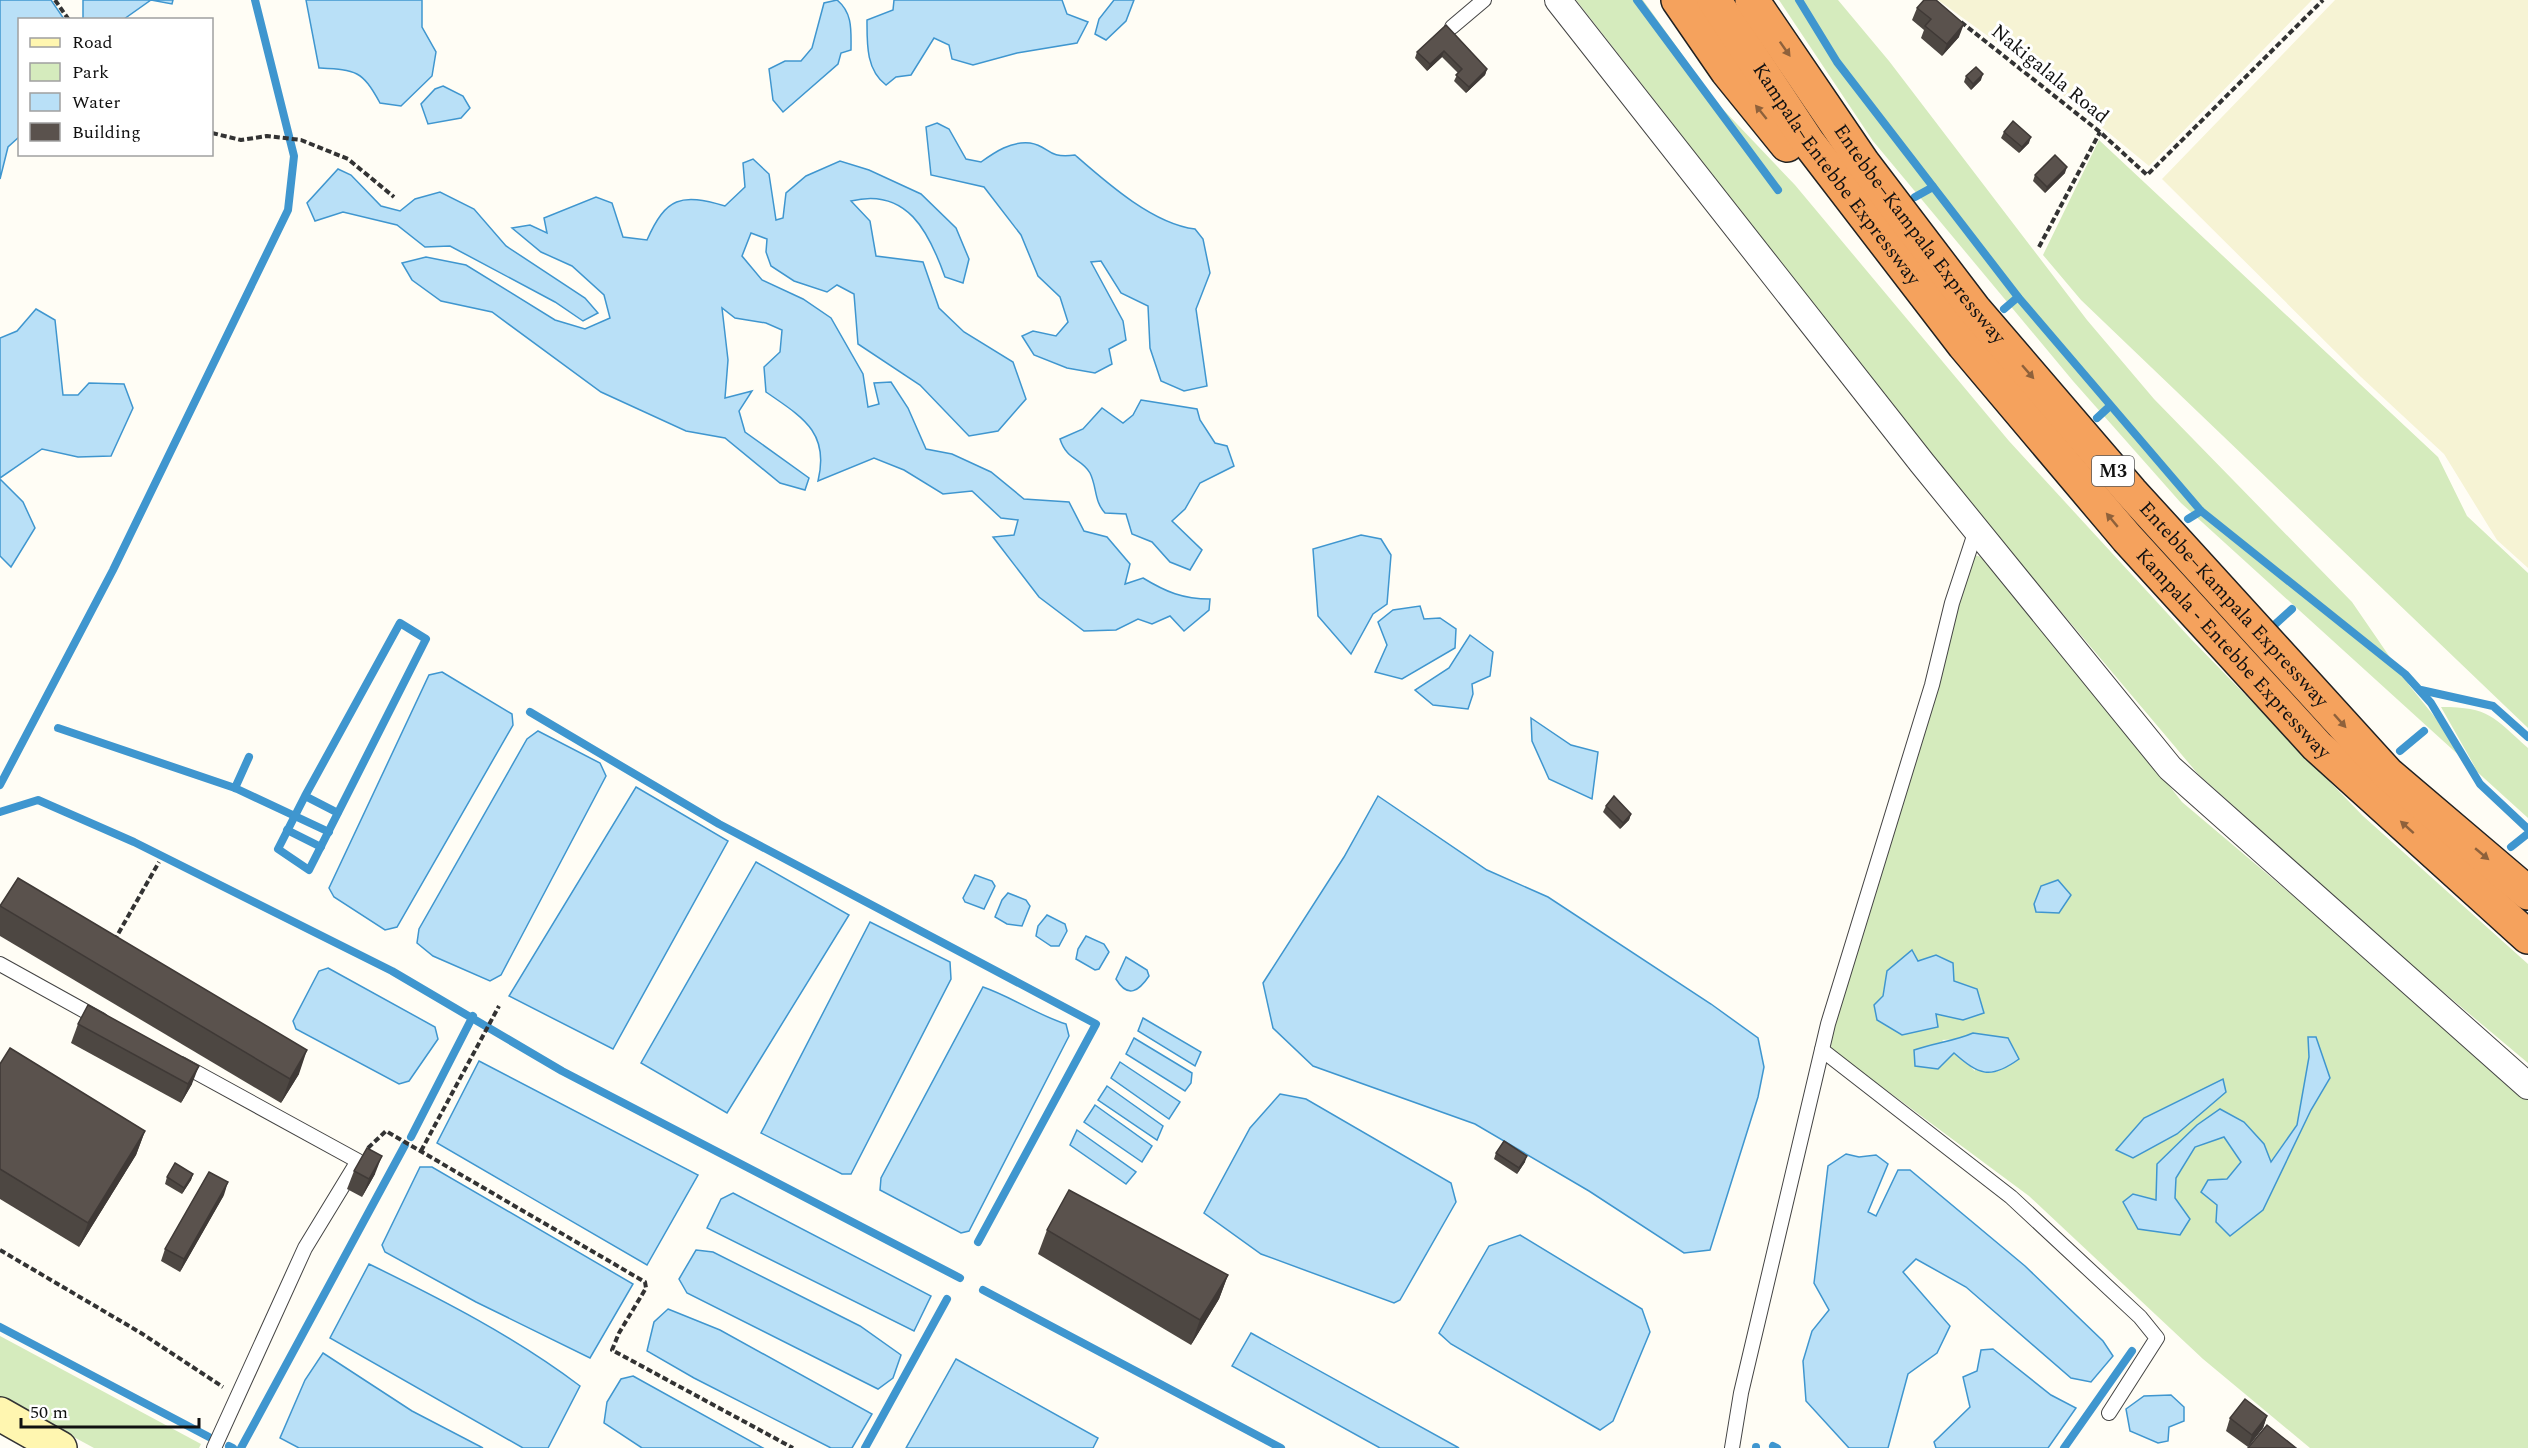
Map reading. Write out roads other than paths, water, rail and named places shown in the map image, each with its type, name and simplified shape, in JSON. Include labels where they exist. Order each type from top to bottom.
[{"type":"highway","points":[[1678,0],[1728,71],[1936,330],[1964,345]]},
{"type":"highway","name":"Kampala–Entebbe Expressway","points":[[1714,0],[1808,142],[1964,345]]},
{"type":"highway","name":"Entebbe–Kampala Expressway","points":[[1752,0],[1863,163],[1974,309],[2131,492],[2388,774],[2528,893]]},
{"type":"highway","name":"Kampala - Entebbe Expressway","points":[[1964,345],[2157,573],[2317,746],[2528,937]]},
{"type":"street","points":[[1558,0],[1976,530],[2170,768],[2528,1086]]},
{"type":"street","points":[[0,1414],[60,1448]]},
{"type":"lane","points":[[1452,27],[1484,0]]},
{"type":"lane","points":[[1732,1448],[1741,1393],[1822,1050],[1932,685],[1952,603],[1976,530]]},
{"type":"lane","points":[[0,964],[114,1027]]},
{"type":"lane","points":[[1822,1050],[2011,1197],[2140,1317],[2157,1338],[2109,1413]]},
{"type":"lane","points":[[165,1055],[358,1161],[305,1248],[214,1448]]},
{"type":"water","points":[[0,0],[51,0],[63,18],[18,18],[18,138],[8,147],[0,179]]},
{"type":"water","points":[[83,0],[151,0],[125,18],[83,18]]},
{"type":"water","points":[[151,0],[173,0],[172,4]]},
{"type":"water","points":[[306,0],[422,0],[422,27],[436,52],[432,76],[401,106],[380,103],[368,84],[357,74],[350,71],[319,68]]},
{"type":"water","points":[[837,0],[848,17],[851,29],[851,50],[841,53],[838,64],[783,112],[773,100],[769,69],[785,61],[801,61],[812,48],[824,3]]},
{"type":"water","points":[[894,0],[1062,0],[1067,14],[1088,22],[1077,43],[1017,53],[973,65],[952,59],[949,45],[934,38],[911,75],[896,77],[886,85],[879,79],[871,64],[867,20],[893,10]]},
{"type":"water","points":[[1114,0],[1134,0],[1126,21],[1106,40],[1095,34],[1099,19]]},
{"type":"water","points":[[443,86],[463,96],[470,108],[461,118],[428,124],[421,104],[435,89]]},
{"type":"water","points":[[937,123],[949,129],[966,159],[981,162],[1004,148],[1023,143],[1036,145],[1053,154],[1075,155],[1131,201],[1147,211],[1179,226],[1195,229],[1203,239],[1210,273],[1196,309],[1207,386],[1184,391],[1161,381],[1150,348],[1148,306],[1121,293],[1101,261],[1091,262],[1123,321],[1126,340],[1109,349],[1112,364],[1095,373],[1067,368],[1034,355],[1022,336],[1033,331],[1056,336],[1068,322],[1060,297],[1038,276],[1021,235],[984,187],[931,175],[926,127]]},
{"type":"water","points":[[753,159],[769,174],[776,220],[783,218],[786,193],[806,176],[840,161],[869,170],[921,194],[956,228],[969,259],[963,283],[945,277],[923,229],[901,207],[887,201],[870,198],[851,201],[870,221],[876,256],[923,262],[939,308],[964,332],[1013,362],[1026,399],[998,431],[969,436],[920,385],[858,344],[854,294],[837,285],[827,292],[794,281],[771,266],[766,252],[767,239],[751,233],[742,256],[762,280],[803,299],[831,318],[863,374],[868,407],[879,404],[874,383],[891,382],[908,408],[926,449],[952,454],[991,472],[1024,499],[1069,502],[1084,531],[1107,537],[1130,564],[1125,584],[1143,578],[1175,594],[1210,599],[1209,610],[1184,631],[1170,616],[1152,624],[1138,619],[1116,630],[1084,631],[1039,597],[993,537],[1014,535],[1018,520],[1001,518],[972,491],[943,494],[904,470],[874,458],[818,481],[821,464],[816,438],[801,418],[766,392],[764,367],[780,352],[782,330],[766,323],[735,318],[722,308],[728,360],[725,398],[752,391],[739,411],[745,432],[809,478],[805,490],[780,483],[725,438],[686,431],[601,392],[492,312],[441,301],[412,280],[402,263],[426,257],[466,265],[555,320],[585,329],[610,318],[604,295],[572,266],[541,252],[512,228],[530,225],[547,233],[544,218],[596,197],[612,203],[623,237],[647,240],[661,215],[677,202],[697,200],[725,206],[745,187],[743,163]]},
{"type":"water","points":[[338,169],[351,175],[381,206],[400,211],[415,199],[440,192],[474,209],[506,246],[585,298],[598,313],[583,321],[555,302],[450,246],[425,247],[397,225],[343,212],[315,221],[307,203]]},
{"type":"water","points":[[36,309],[55,320],[63,395],[78,395],[89,383],[124,384],[133,408],[111,456],[78,457],[42,449],[0,478],[0,338],[17,331]]},
{"type":"water","points":[[1141,400],[1197,409],[1200,420],[1215,443],[1227,446],[1234,466],[1200,483],[1185,509],[1172,521],[1202,550],[1190,570],[1170,562],[1152,542],[1132,534],[1126,514],[1105,513],[1099,504],[1094,483],[1087,468],[1070,455],[1060,439],[1083,429],[1102,408],[1123,423],[1133,415]]},
{"type":"water","points":[[0,479],[23,502],[35,528],[11,567],[0,556]]},
{"type":"water","points":[[1361,535],[1381,539],[1391,555],[1387,604],[1373,614],[1351,654],[1318,616],[1313,549]]},
{"type":"water","points":[[1420,606],[1424,619],[1440,618],[1456,629],[1455,648],[1402,679],[1375,672],[1387,645],[1378,622],[1393,610]]},
{"type":"water","points":[[1470,635],[1493,652],[1490,676],[1472,684],[1473,694],[1468,709],[1433,705],[1415,690],[1449,668]]},
{"type":"water","points":[[442,672],[512,714],[513,725],[397,927],[385,930],[334,897],[329,888],[429,675]]},
{"type":"water","points":[[1531,718],[1571,745],[1598,752],[1592,799],[1549,779],[1532,741]]},
{"type":"water","points":[[538,731],[600,763],[606,776],[501,975],[490,981],[433,956],[417,943],[419,929],[527,739]]},
{"type":"water","points":[[636,787],[728,841],[613,1049],[509,996]]},
{"type":"water","points":[[1378,796],[1487,870],[1548,897],[1711,1004],[1758,1038],[1764,1067],[1758,1097],[1710,1250],[1684,1253],[1589,1191],[1475,1124],[1313,1066],[1273,1028],[1263,983],[1344,857]]},
{"type":"water","points":[[756,862],[849,915],[727,1113],[641,1063]]},
{"type":"water","points":[[975,875],[992,881],[995,886],[984,909],[965,902],[963,898]]},
{"type":"water","points":[[2058,880],[2071,895],[2059,913],[2036,912],[2034,904],[2041,886]]},
{"type":"water","points":[[1008,893],[1026,900],[1030,906],[1022,926],[1007,924],[995,917],[1002,900]]},
{"type":"water","points":[[1047,915],[1065,924],[1067,931],[1059,946],[1051,946],[1036,936],[1038,926]]},
{"type":"water","points":[[870,922],[950,962],[951,979],[851,1174],[842,1174],[761,1133]]},
{"type":"water","points":[[1086,936],[1104,944],[1109,952],[1099,969],[1095,970],[1076,959],[1078,949]]},
{"type":"water","points":[[1912,950],[1918,961],[1936,955],[1953,963],[1954,981],[1977,989],[1984,1013],[1963,1020],[1936,1014],[1938,1027],[1902,1035],[1877,1020],[1874,1005],[1883,996],[1887,971]]},
{"type":"water","points":[[1126,957],[1147,970],[1149,976],[1141,986],[1133,991],[1125,989],[1116,979]]},
{"type":"water","points":[[328,968],[435,1027],[438,1039],[409,1081],[399,1084],[296,1029],[293,1021],[319,971]]},
{"type":"water","points":[[983,987],[1066,1024],[1069,1036],[969,1231],[961,1233],[880,1190],[881,1178]]},
{"type":"water","points":[[1143,1018],[1201,1052],[1195,1066],[1138,1031]]},
{"type":"water","points":[[1973,1033],[2008,1038],[2019,1059],[2009,1066],[1992,1072],[1978,1070],[1954,1053],[1938,1069],[1915,1066],[1914,1050]]},
{"type":"water","points":[[2308,1037],[2316,1037],[2330,1078],[2311,1110],[2263,1210],[2230,1236],[2216,1222],[2217,1205],[2201,1192],[2208,1180],[2227,1179],[2241,1162],[2224,1137],[2195,1147],[2176,1178],[2175,1198],[2190,1219],[2180,1235],[2138,1229],[2123,1202],[2133,1194],[2156,1200],[2157,1164],[2197,1125],[2220,1109],[2244,1122],[2264,1144],[2271,1162],[2297,1125],[2309,1057]]},
{"type":"water","points":[[1134,1038],[1192,1073],[1191,1083],[1185,1091],[1126,1054]]},
{"type":"water","points":[[479,1061],[698,1175],[647,1265],[437,1143]]},
{"type":"water","points":[[1120,1062],[1180,1102],[1169,1119],[1111,1078]]},
{"type":"water","points":[[2223,1079],[2226,1092],[2177,1134],[2133,1158],[2116,1150],[2144,1118]]},
{"type":"water","points":[[1107,1086],[1163,1126],[1157,1140],[1098,1100]]},
{"type":"water","points":[[1280,1094],[1306,1099],[1451,1183],[1456,1202],[1400,1300],[1394,1303],[1261,1254],[1204,1213],[1250,1128]]},
{"type":"water","points":[[1095,1105],[1152,1146],[1142,1162],[1084,1122]]},
{"type":"water","points":[[1077,1130],[1136,1172],[1126,1184],[1070,1145]]},
{"type":"water","points":[[1846,1154],[1859,1157],[1876,1155],[1888,1164],[1868,1212],[1876,1216],[1898,1170],[1910,1170],[2025,1266],[2103,1341],[2113,1356],[2091,1382],[2071,1378],[1966,1287],[1916,1259],[1903,1272],[1950,1326],[1937,1353],[1908,1374],[1888,1448],[1849,1448],[1806,1401],[1803,1361],[1812,1331],[1829,1310],[1814,1283],[1828,1166]]},
{"type":"water","points":[[420,1167],[432,1167],[633,1284],[590,1358],[476,1302],[385,1252],[382,1245]]},
{"type":"water","points":[[733,1193],[931,1296],[914,1331],[707,1228],[721,1199]]},
{"type":"water","points":[[1520,1235],[1642,1309],[1650,1332],[1613,1421],[1600,1430],[1451,1344],[1439,1333],[1489,1246]]},
{"type":"water","points":[[696,1250],[713,1252],[860,1326],[901,1355],[893,1378],[878,1389],[687,1293],[679,1279]]},
{"type":"water","points":[[369,1264],[478,1320],[530,1351],[580,1386],[548,1448],[523,1448],[330,1338]]},
{"type":"water","points":[[668,1309],[720,1330],[872,1414],[852,1448],[831,1448],[694,1378],[647,1351],[654,1322]]},
{"type":"water","points":[[1251,1333],[1459,1448],[1380,1448],[1232,1366]]},
{"type":"water","points":[[1993,1349],[2051,1395],[2076,1408],[2048,1448],[1936,1448],[1934,1442],[1970,1407],[1963,1377],[1977,1371],[1981,1350]]},
{"type":"water","points":[[323,1353],[412,1411],[483,1448],[299,1448],[280,1438],[305,1380]]},
{"type":"water","points":[[956,1359],[1098,1438],[1093,1448],[906,1448]]},
{"type":"water","points":[[633,1376],[763,1448],[642,1448],[604,1423],[607,1402],[621,1379]]},
{"type":"water","points":[[2171,1395],[2184,1407],[2184,1421],[2169,1427],[2168,1441],[2158,1443],[2130,1431],[2126,1409],[2144,1396]]},
{"type":"waterway","points":[[0,785],[113,570],[288,210],[294,156],[255,0]]},
{"type":"waterway","points":[[1637,0],[1778,190]]},
{"type":"waterway","points":[[1799,0],[1837,62],[2018,297],[2201,511],[2405,674],[2431,703],[2480,784],[2528,829]]},
{"type":"waterway","points":[[1915,197],[1933,187]]},
{"type":"waterway","points":[[2004,309],[2018,297]]},
{"type":"waterway","points":[[2097,418],[2110,406]]},
{"type":"waterway","points":[[2188,519],[2201,511]]},
{"type":"waterway","points":[[2271,628],[2292,609]]},
{"type":"waterway","points":[[305,796],[278,849],[309,870],[426,639],[400,623],[305,796],[338,813]]},
{"type":"waterway","points":[[2421,690],[2493,706],[2528,737]]},
{"type":"waterway","points":[[530,712],[719,824],[1096,1024],[978,1242]]},
{"type":"waterway","points":[[58,728],[235,788],[329,832]]},
{"type":"waterway","points":[[2400,751],[2424,731]]},
{"type":"waterway","points":[[235,788],[249,757]]},
{"type":"waterway","points":[[0,812],[38,800],[134,842],[392,971],[562,1071],[960,1278]]},
{"type":"waterway","points":[[287,830],[321,847]]},
{"type":"waterway","points":[[2511,847],[2526,835]]},
{"type":"waterway","points":[[411,1137],[473,1016]]},
{"type":"waterway","points":[[241,1448],[405,1145]]},
{"type":"waterway","points":[[983,1290],[1281,1448]]},
{"type":"waterway","points":[[865,1448],[947,1299]]},
{"type":"waterway","points":[[0,1327],[209,1437]]},
{"type":"waterway","points":[[2064,1448],[2132,1351]]},
{"type":"waterway","points":[[229,1446],[233,1448]]},
{"type":"waterway","points":[[1773,1446],[1777,1448]]}]
